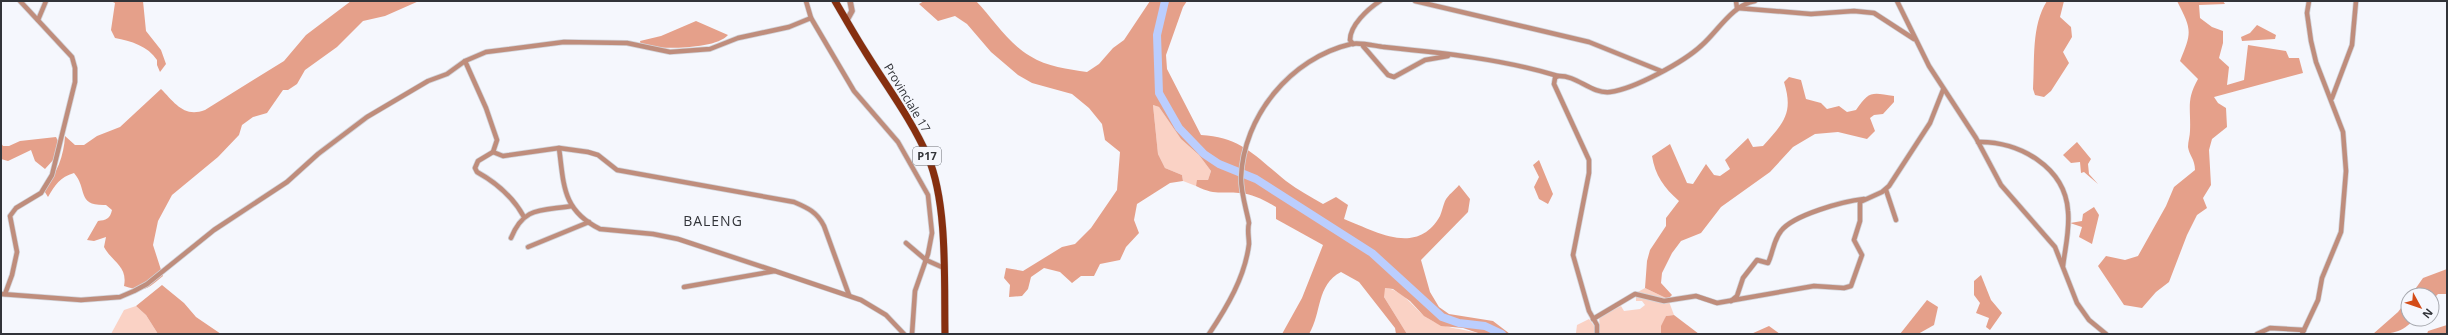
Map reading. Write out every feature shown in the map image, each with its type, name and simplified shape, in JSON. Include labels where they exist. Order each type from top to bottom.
[{"type":"main road","name":"Provinciale 17","points":[[835,1],[910,124],[928,158],[937,188],[944,268],[945,334]]},
{"type":"street","points":[[1,294],[6,294],[16,258],[10,216],[16,208],[36,197],[48,185],[59,153],[75,82],[76,68],[72,57],[20,1]]},
{"type":"street","points":[[38,20],[46,1]]},
{"type":"street","points":[[806,1],[811,18],[854,91],[898,142],[928,195],[932,233],[926,260],[915,290],[912,334]]},
{"type":"street","points":[[847,20],[852,11],[850,1]]},
{"type":"street","points":[[1353,44],[1350,40],[1352,32],[1362,16],[1380,1]]},
{"type":"street","points":[[1415,1],[1589,42],[1661,71]]},
{"type":"street","points":[[1736,1],[1737,8]]},
{"type":"street","points":[[1209,334],[1236,288],[1249,245],[1247,230],[1249,223],[1241,177],[1247,147],[1262,112],[1274,92],[1299,69],[1321,56],[1353,44],[1510,64],[1558,76],[1566,76],[1606,92],[1617,90],[1661,71],[1695,51],[1737,8],[1754,1]]},
{"type":"street","points":[[1897,1],[1943,90],[1978,142],[2001,185],[2051,242],[2063,267],[2073,296],[2080,310],[2089,320],[2106,334]]},
{"type":"street","points":[[2257,334],[2270,328],[2303,332],[2318,300],[2322,278],[2343,225],[2346,149],[2343,132],[2332,98],[2316,62],[2307,18],[2309,1]]},
{"type":"street","points":[[2332,98],[2352,45],[2356,1]]},
{"type":"street","points":[[1737,8],[1811,14],[1854,11],[1874,13],[1916,40]]},
{"type":"street","points":[[1,294],[89,300],[120,297],[134,291],[147,284],[214,230],[287,182],[318,154],[367,117],[428,81],[447,74],[465,61],[486,52],[564,42],[627,43],[670,52],[710,49],[738,38],[789,27],[811,18]]},
{"type":"street","points":[[1363,46],[1388,75],[1394,77],[1425,60],[1451,56]]},
{"type":"street","points":[[465,61],[497,140],[493,152],[475,164],[477,172],[502,189],[517,204],[524,217]]},
{"type":"street","points":[[1558,76],[1555,78],[1554,84],[1589,160],[1589,173],[1573,255],[1581,285],[1593,319],[1598,328],[1597,334]]},
{"type":"street","points":[[1731,301],[1737,296],[1740,282],[1757,260],[1768,263],[1778,236],[1786,226],[1818,211],[1864,199],[1886,190],[1930,123],[1943,90]]},
{"type":"street","points":[[1978,142],[2002,144],[2027,153],[2045,165],[2058,181],[2065,196],[2068,212],[2063,267]]},
{"type":"street","points":[[493,152],[503,156],[559,148],[598,155],[617,170],[787,201],[808,208],[819,216],[824,226],[849,296]]},
{"type":"street","points":[[559,148],[568,201],[589,222],[600,229],[653,234],[678,239],[849,296],[886,315],[904,334]]},
{"type":"street","points":[[1886,190],[1896,220]]},
{"type":"street","points":[[1593,319],[1635,294],[1664,302],[1691,296],[1717,303],[1807,286],[1844,288],[1851,286],[1861,260],[1861,252],[1854,240],[1860,221],[1860,202],[1864,199]]},
{"type":"street","points":[[511,238],[517,222],[530,213],[572,206]]},
{"type":"street","points":[[528,247],[589,222]]},
{"type":"street","points":[[906,243],[926,260],[944,268]]},
{"type":"street","points":[[684,287],[775,271]]},
{"type":"shaded area","points":[[111,1],[143,1],[146,31],[161,50],[166,64],[160,72],[157,65],[157,60],[149,51],[139,45],[115,38],[111,30],[115,3]]},
{"type":"shaded area","points":[[351,1],[419,1],[385,16],[363,21],[337,47],[305,70],[297,84],[288,90],[283,90],[267,113],[253,117],[242,125],[239,135],[218,157],[172,195],[158,221],[153,245],[163,276],[149,287],[137,289],[124,286],[125,279],[122,269],[104,247],[106,237],[94,241],[87,240],[98,221],[107,218],[112,210],[106,205],[97,205],[86,200],[81,185],[74,173],[58,182],[48,197],[43,189],[56,171],[59,164],[65,136],[75,145],[84,145],[97,136],[120,127],[161,89],[180,108],[186,111],[198,112],[205,110],[284,61],[306,35]]},
{"type":"shaded area","points":[[924,1],[976,1],[1008,38],[1022,51],[1043,63],[1065,69],[1087,72],[1099,64],[1113,48],[1124,40],[1150,1],[1187,1],[1183,7],[1166,55],[1167,69],[1201,135],[1228,140],[1238,144],[1248,150],[1286,181],[1323,204],[1336,197],[1348,205],[1344,219],[1382,234],[1395,237],[1408,238],[1420,235],[1431,228],[1440,216],[1446,199],[1459,185],[1470,199],[1468,212],[1421,260],[1430,292],[1439,307],[1449,314],[1493,321],[1510,334],[1481,334],[1463,328],[1441,326],[1424,316],[1410,301],[1393,289],[1385,288],[1384,297],[1407,334],[1396,334],[1395,328],[1359,282],[1341,272],[1327,284],[1309,334],[1282,334],[1302,298],[1323,245],[1276,219],[1276,207],[1263,200],[1244,194],[1208,191],[1196,186],[1197,180],[1208,180],[1211,171],[1199,155],[1181,139],[1159,107],[1153,105],[1158,154],[1165,168],[1182,175],[1183,181],[1170,183],[1137,204],[1134,220],[1139,233],[1126,247],[1120,260],[1100,264],[1094,276],[1081,276],[1072,283],[1060,272],[1044,268],[1031,277],[1028,289],[1022,296],[1009,297],[1010,285],[1004,278],[1006,268],[1023,271],[1062,247],[1075,244],[1091,228],[1117,190],[1120,152],[1105,140],[1102,124],[1089,108],[1072,94],[1032,83],[1018,75],[991,52],[967,24],[955,16],[938,21],[919,4]]},
{"type":"shaded area","points":[[2047,1],[2064,1],[2060,17],[2071,27],[2072,37],[2063,52],[2069,63],[2051,91],[2044,97],[2035,95],[2033,89],[2034,55],[2038,21]]},
{"type":"shaded area","points":[[2177,1],[2223,1],[2225,4],[2199,5],[2200,18],[2212,27],[2223,31],[2223,43],[2219,58],[2229,67],[2227,85],[2244,80],[2248,45],[2286,51],[2289,58],[2299,58],[2303,73],[2214,97],[2218,103],[2226,108],[2227,127],[2212,139],[2209,150],[2211,185],[2203,198],[2207,208],[2197,215],[2187,235],[2169,282],[2156,292],[2142,308],[2124,305],[2098,266],[2106,256],[2125,260],[2138,256],[2166,206],[2174,187],[2195,170],[2188,147],[2190,133],[2190,99],[2198,79],[2180,61],[2187,43],[2189,31],[2188,25]]},
{"type":"shaded area","points":[[696,21],[728,35],[721,40],[700,46],[661,48],[641,46],[640,41],[661,36]]},
{"type":"shaded area","points":[[2257,25],[2276,35],[2275,39],[2242,41],[2241,37],[2250,33]]},
{"type":"shaded area","points":[[1789,77],[1801,80],[1806,99],[1821,103],[1827,109],[1839,106],[1847,112],[1856,110],[1864,99],[1871,94],[1894,96],[1894,102],[1883,114],[1874,115],[1870,118],[1875,131],[1867,139],[1838,132],[1815,134],[1793,147],[1770,172],[1721,207],[1701,233],[1681,241],[1672,253],[1662,273],[1661,283],[1672,295],[1668,299],[1645,288],[1647,261],[1650,250],[1666,226],[1666,218],[1679,201],[1661,181],[1655,169],[1652,156],[1670,144],[1687,183],[1693,184],[1706,164],[1714,175],[1720,176],[1730,169],[1725,160],[1748,138],[1753,147],[1763,146],[1781,124],[1785,117],[1788,102],[1784,82]]},
{"type":"shaded area","points":[[1153,105],[1159,107],[1181,139],[1199,155],[1211,171],[1208,180],[1198,180],[1196,186],[1183,181],[1182,175],[1165,168],[1158,154]]},
{"type":"shaded area","points":[[56,137],[58,141],[54,159],[45,169],[35,161],[31,150],[8,161],[1,159],[1,143],[3,146],[9,146],[20,141]]},
{"type":"shaded area","points":[[2077,142],[2091,159],[2088,164],[2089,174],[2098,184],[2084,172],[2081,173],[2080,162],[2071,163],[2063,155]]},
{"type":"shaded area","points":[[1539,160],[1553,194],[1548,204],[1539,199],[1534,187],[1539,177],[1533,165]]},
{"type":"shaded area","points":[[2094,207],[2099,215],[2092,244],[2079,237],[2082,227],[2070,223],[2082,221],[2083,214]]},
{"type":"shaded area","points":[[2447,269],[2447,294],[2440,294],[2440,287],[2417,287],[2423,278]]},
{"type":"shaded area","points":[[1981,275],[1991,300],[2002,313],[1990,330],[1986,327],[1989,318],[1976,313],[1980,303],[1974,295],[1974,281]]},
{"type":"shaded area","points":[[162,285],[184,303],[196,317],[221,334],[158,334],[146,315],[136,306]]},
{"type":"shaded area","points":[[1384,288],[1391,289],[1402,295],[1431,320],[1452,328],[1481,334],[1407,334],[1384,297]]},
{"type":"shaded area","points":[[1645,288],[1668,299],[1674,315],[1666,316],[1661,334],[1600,334],[1599,317],[1621,306],[1624,311],[1640,309],[1645,305],[1642,301],[1636,301],[1636,293]]},
{"type":"shaded area","points":[[1927,300],[1938,307],[1934,325],[1918,334],[1900,334]]},
{"type":"shaded area","points":[[136,306],[146,315],[158,334],[111,334],[124,310]]},
{"type":"shaded area","points":[[2400,309],[2400,327],[2405,327],[2396,332],[2373,334]]},
{"type":"shaded area","points":[[1674,315],[1699,334],[1661,334],[1661,326],[1666,316]]},
{"type":"shaded area","points":[[1589,319],[1595,327],[1596,334],[1573,334],[1576,333],[1577,325]]},
{"type":"shaded area","points":[[2447,325],[2447,334],[2427,334],[2428,331]]},
{"type":"shaded area","points":[[1769,326],[1780,334],[1751,334]]},
{"type":"waterway","points":[[1165,1],[1157,35],[1159,93],[1179,128],[1204,154],[1219,164],[1256,179],[1372,253],[1442,317],[1459,323],[1485,326],[1502,334]]},
{"type":"district","name":"BALENG","points":[[713,221]]}]
